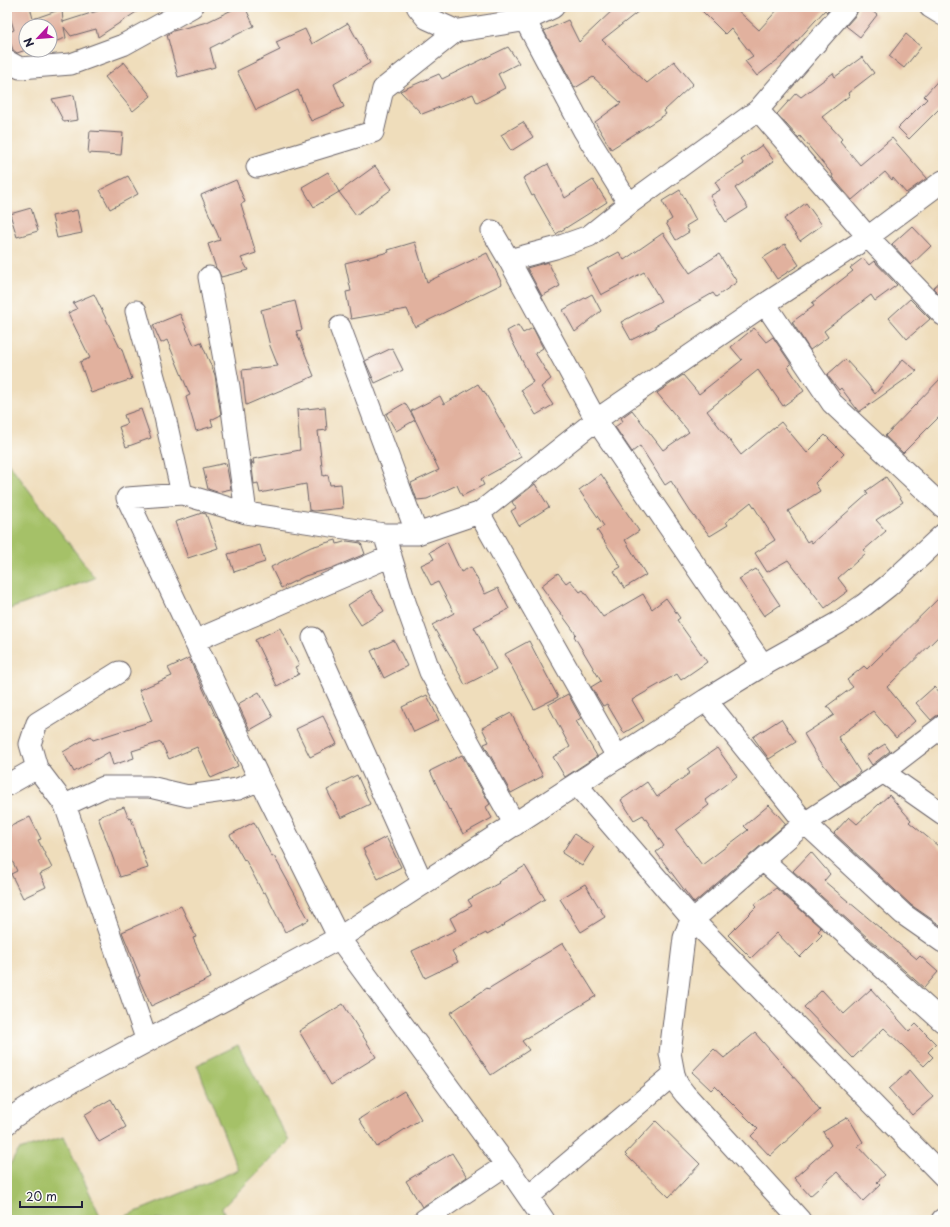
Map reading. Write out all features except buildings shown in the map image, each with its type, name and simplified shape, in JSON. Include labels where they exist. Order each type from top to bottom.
[{"type":"street","points":[[7,61],[20,68],[71,64],[123,45],[192,7]]},
{"type":"street","points":[[418,7],[427,18],[456,31]]},
{"type":"street","points":[[257,167],[373,132],[383,89],[456,31],[525,20],[553,7]]},
{"type":"street","points":[[509,260],[555,248],[589,236],[629,204],[758,110],[847,7]]},
{"type":"street","points":[[930,7],[943,15]]},
{"type":"street","points":[[525,20],[584,131],[629,204]]},
{"type":"street","points":[[758,110],[868,236],[943,315]]},
{"type":"street","points":[[544,1220],[506,1165],[339,938],[260,780],[127,498],[182,494],[246,513],[384,534],[417,534],[479,513],[596,420],[765,304],[868,236],[943,181]]},
{"type":"street","points":[[492,232],[509,260],[596,420],[762,665]]},
{"type":"street","points":[[209,277],[229,387],[246,513]]},
{"type":"street","points":[[765,304],[832,403],[943,507]]},
{"type":"street","points":[[136,311],[165,417],[182,494]]},
{"type":"street","points":[[340,327],[417,534]]},
{"type":"street","points":[[479,513],[618,758]]},
{"type":"street","points":[[384,534],[405,602],[430,672],[514,825]]},
{"type":"street","points":[[7,1123],[13,1117],[48,1094],[339,938],[706,700],[762,665],[838,623],[888,586],[943,535]]},
{"type":"street","points":[[194,641],[391,556]]},
{"type":"street","points":[[313,638],[423,884]]},
{"type":"street","points":[[119,672],[37,723],[30,744],[37,768],[65,806],[147,1040]]},
{"type":"street","points":[[706,700],[805,824],[903,914],[943,942]]},
{"type":"street","points":[[800,1220],[685,1094],[678,1084],[674,1074],[670,1053],[684,938],[688,927],[693,920],[805,824],[883,772],[943,726]]},
{"type":"street","points":[[7,785],[37,768]]},
{"type":"street","points":[[883,772],[943,814]]},
{"type":"street","points":[[65,806],[104,787],[150,787],[188,796],[238,789],[260,780]]},
{"type":"street","points":[[576,784],[693,920],[943,1176]]},
{"type":"street","points":[[764,860],[943,1022]]},
{"type":"street","points":[[528,1197],[674,1074]]},
{"type":"street","points":[[424,1220],[506,1165]]},
{"type":"green space","points":[[7,461],[95,578],[7,610]]},
{"type":"green space","points":[[238,1045],[289,1141],[222,1208],[227,1220],[116,1220],[238,1170],[197,1065]]},
{"type":"green space","points":[[64,1137],[102,1220],[7,1220],[7,1169],[19,1150]]}]
